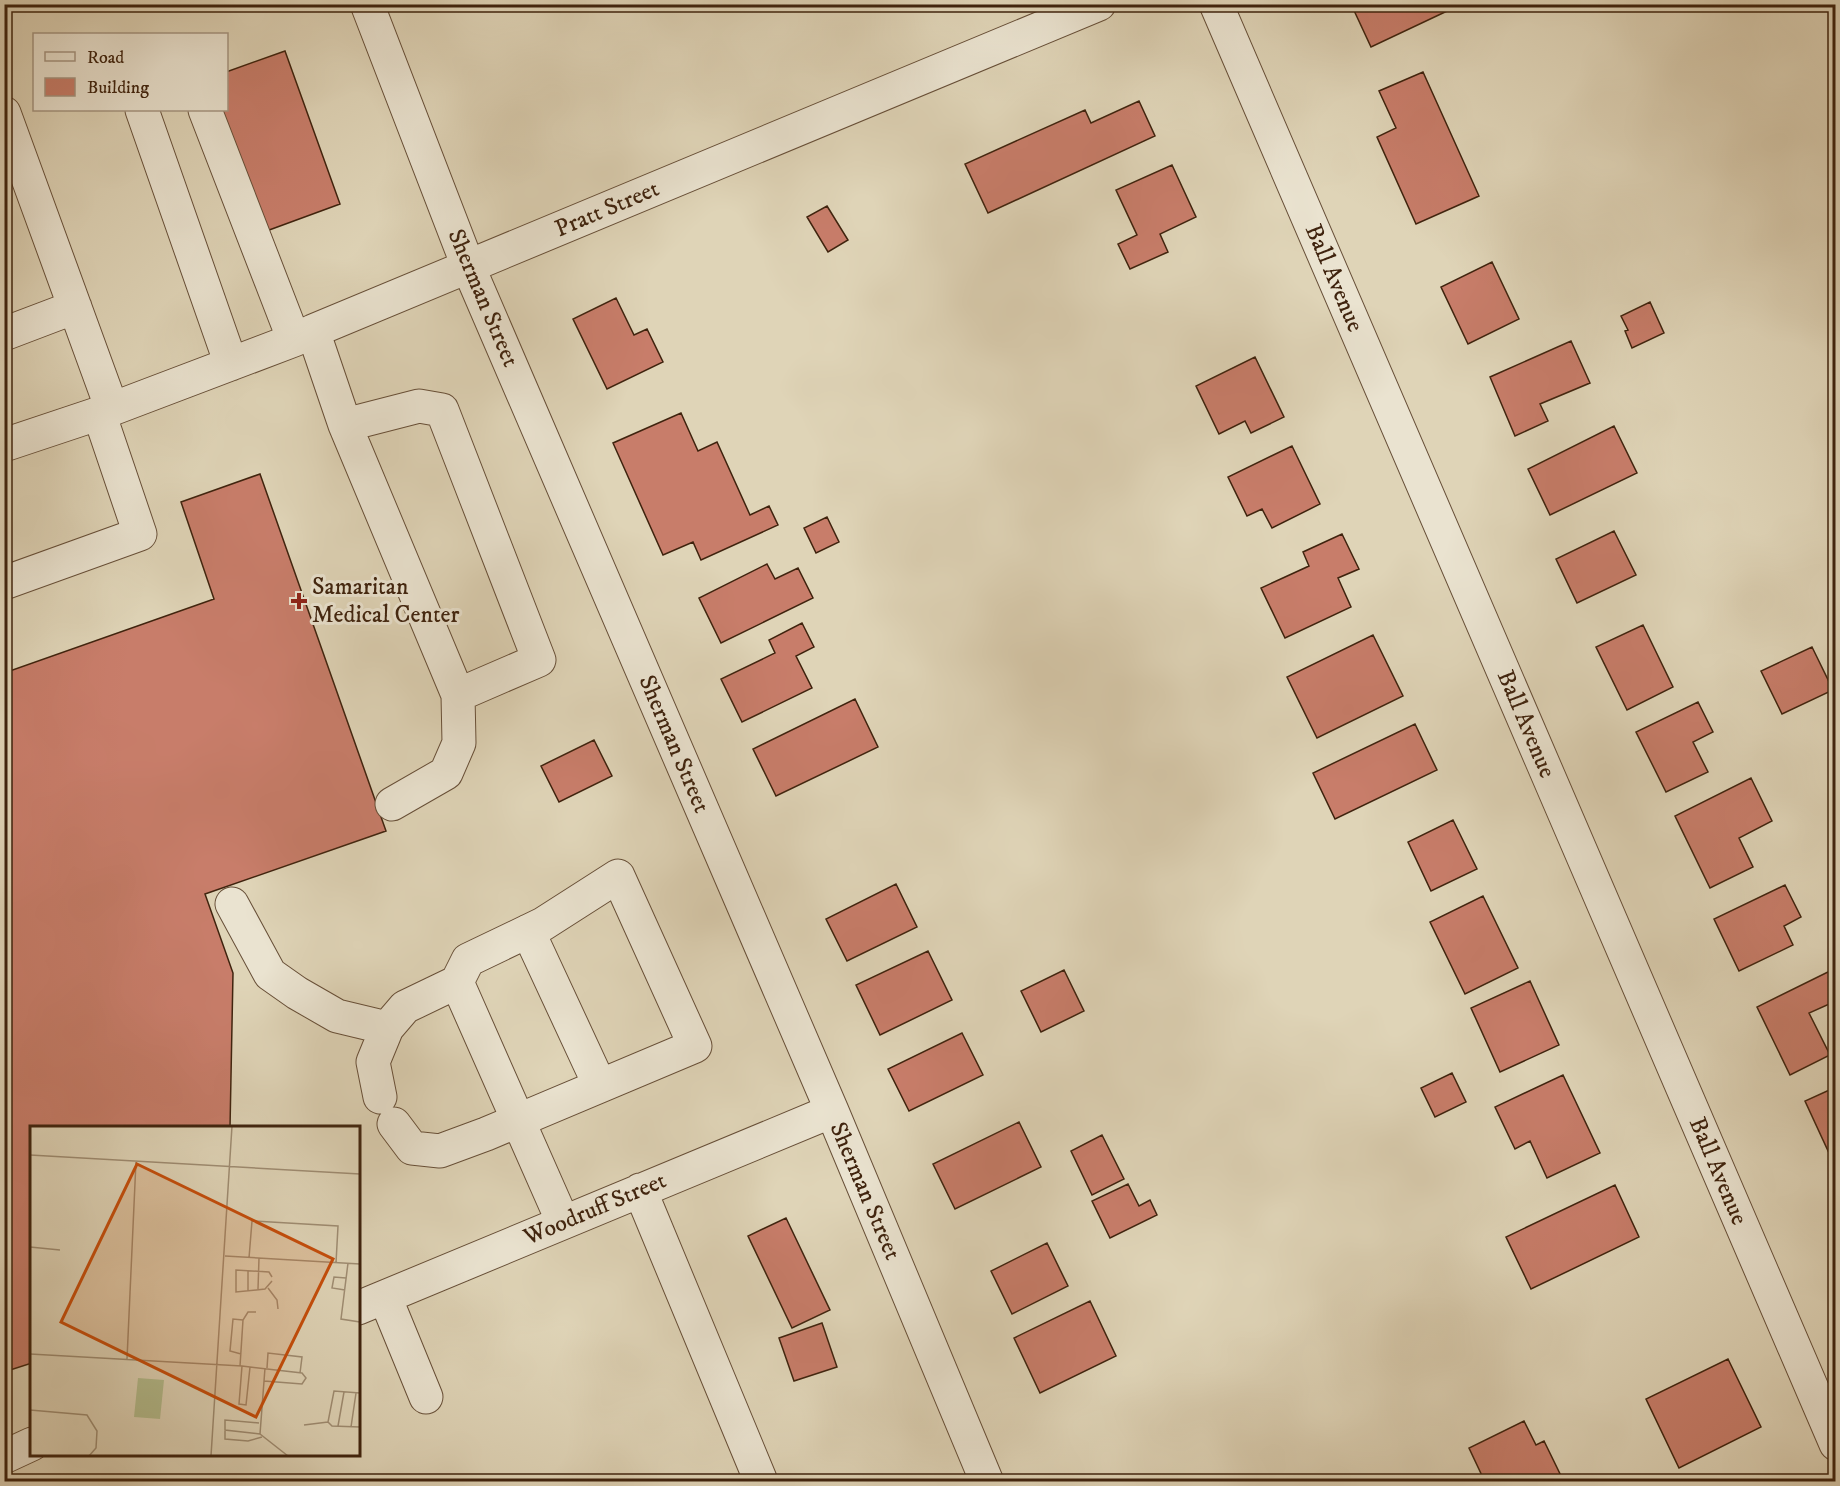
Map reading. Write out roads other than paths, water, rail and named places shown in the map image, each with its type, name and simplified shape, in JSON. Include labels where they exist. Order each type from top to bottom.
[{"type":"street","name":"Sherman Street","points":[[367,4],[468,266],[831,1111],[987,1482]]},
{"type":"street","name":"Pratt Street","points":[[4,445],[106,411],[231,364],[1100,4]]},
{"type":"street","name":"Ball Avenue","points":[[1216,4],[1836,1444]]},
{"type":"street","points":[[142,111],[231,364]]},
{"type":"street","points":[[205,111],[303,335],[345,425],[458,695],[459,743],[446,773],[392,804]]},
{"type":"street","points":[[4,112],[75,307],[140,534],[4,583]]},
{"type":"street","points":[[4,334],[75,307]]},
{"type":"street","points":[[345,425],[419,406],[442,410],[539,660],[458,695]]},
{"type":"street","points":[[618,876],[695,1046],[440,1151],[412,1148],[387,1110],[373,1062],[387,1028],[405,1007],[457,982],[468,960],[543,924],[618,876]]},
{"type":"street","points":[[232,904],[270,974],[337,1016],[387,1028]]},
{"type":"street","points":[[528,931],[600,1086]]},
{"type":"street","points":[[457,982],[563,1222]]},
{"type":"street","name":"Woodruff Street","points":[[372,1302],[831,1111]]},
{"type":"street","points":[[640,1190],[759,1479],[754,1482]]},
{"type":"street","points":[[372,1302],[426,1397]]},
{"type":"street","points":[[4,1456],[30,1445]]},
{"type":"place","name":"Samaritan Medical Center","points":[[299,601]]}]
